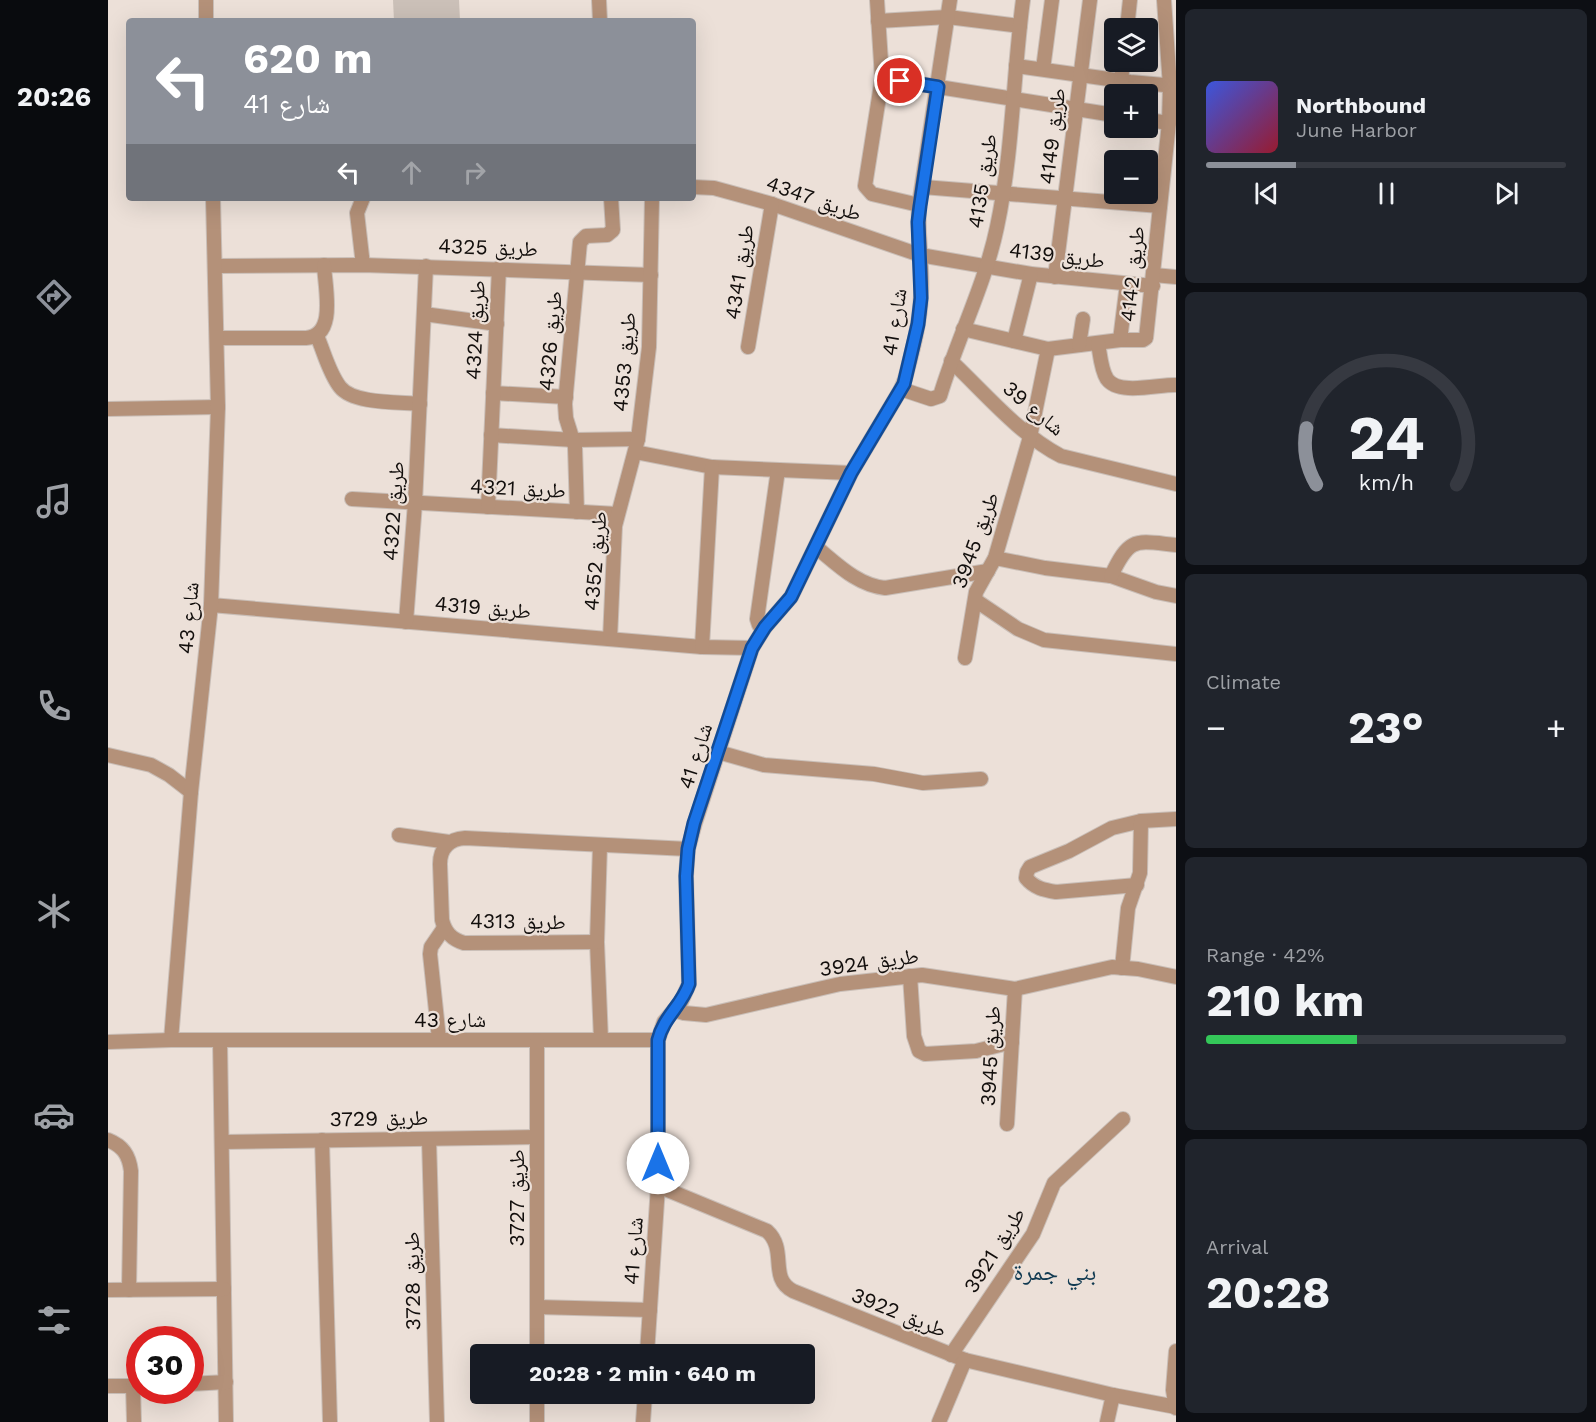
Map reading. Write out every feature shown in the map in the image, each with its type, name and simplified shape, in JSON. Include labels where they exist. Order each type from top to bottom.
[{"type":"street","points":[[206,0],[207,18]]},
{"type":"street","points":[[599,0],[600,18]]},
{"type":"street","points":[[877,0],[882,78],[866,186],[873,194],[920,206]]},
{"type":"street","name":"شارع 41","points":[[648,1344],[658,1186],[658,1040],[664,1022],[686,993],[691,974],[686,876],[688,849],[752,648],[765,627],[791,597],[851,473],[902,389],[920,311],[920,206],[950,0]]},
{"type":"street","name":"طريق 4135","points":[[951,361],[986,267],[997,229],[1014,98],[1023,0]]},
{"type":"street","points":[[1043,69],[1052,0]]},
{"type":"street","name":"طريق 4149","points":[[1055,277],[1090,0]]},
{"type":"street","points":[[1128,18],[1130,0]]},
{"type":"street","name":"طريق 4142","points":[[1120,340],[1146,338],[1154,280],[1160,206],[1171,154],[1169,123],[1173,86],[1164,0]]},
{"type":"street","points":[[878,21],[948,17],[1020,26]]},
{"type":"street","points":[[1016,66],[1118,84]]},
{"type":"street","points":[[882,78],[1104,113]]},
{"type":"street","points":[[1158,121],[1169,123]]},
{"type":"street","name":"طريق 4347","points":[[696,187],[714,188],[772,204],[827,225],[920,255]]},
{"type":"street","points":[[923,187],[1160,206]]},
{"type":"street","name":"شارع 43","points":[[171,1040],[191,792],[211,605],[218,407],[213,201]]},
{"type":"street","points":[[362,201],[357,213],[363,265]]},
{"type":"street","name":"طريق 4326","points":[[577,512],[574,440],[566,418],[566,397],[581,239],[586,236],[607,235],[613,230],[610,201]]},
{"type":"street","name":"طريق 4353","points":[[637,445],[649,347],[652,201]]},
{"type":"street","name":"طريق 4341","points":[[748,347],[772,204]]},
{"type":"street","name":"طريق 4139","points":[[920,255],[1031,274],[1127,284],[1176,277]]},
{"type":"street","points":[[217,338],[317,336],[322,332],[327,320],[324,265]]},
{"type":"street","name":"طريق 4325","points":[[216,266],[426,266],[651,275]]},
{"type":"street","name":"طريق 4322","points":[[406,622],[416,503],[426,266]]},
{"type":"street","name":"طريق 4324","points":[[489,507],[499,268]]},
{"type":"street","points":[[1014,341],[1031,274]]},
{"type":"street","points":[[963,329],[1048,349],[1120,340],[1127,284]]},
{"type":"street","points":[[424,314],[497,324]]},
{"type":"street","points":[[1079,345],[1083,320]]},
{"type":"street","points":[[317,336],[335,377],[345,392],[362,399],[420,404]]},
{"type":"street","points":[[1098,343],[1107,379],[1114,384],[1137,389],[1176,385]]},
{"type":"street","name":"طريق 3945","points":[[964,658],[975,600],[980,584],[995,558],[1030,437],[1048,349]]},
{"type":"street","points":[[902,389],[931,399],[937,398],[951,361]]},
{"type":"street","name":"شارع 39","points":[[951,361],[1030,437],[1045,448],[1061,456],[1176,484]]},
{"type":"street","name":"طريق 4324","points":[[493,393],[566,397]]},
{"type":"street","points":[[108,409],[218,407]]},
{"type":"street","points":[[491,435],[637,445],[712,467],[851,473]]},
{"type":"street","name":"طريق 4352","points":[[610,639],[617,514],[637,445]]},
{"type":"street","points":[[702,647],[712,467]]},
{"type":"street","points":[[765,627],[759,625],[757,620],[778,470]]},
{"type":"street","name":"طريق 4321","points":[[352,499],[617,514]]},
{"type":"street","points":[[1111,576],[1123,552],[1129,546],[1146,542],[1176,545]]},
{"type":"street","points":[[816,547],[852,576],[873,586],[885,588],[988,572]]},
{"type":"street","points":[[995,558],[1045,568],[1111,576],[1156,592],[1176,596]]},
{"type":"street","points":[[975,600],[1018,629],[1044,640],[1176,654]]},
{"type":"street","name":"طريق 4319","points":[[211,605],[702,647],[752,648]]},
{"type":"street","points":[[718,752],[764,765],[874,774],[922,783],[981,779]]},
{"type":"street","points":[[108,755],[151,765],[191,792]]},
{"type":"street","points":[[1137,885],[1056,892],[1031,884],[1026,878],[1030,867],[1070,851],[1112,828],[1141,821],[1176,819]]},
{"type":"street","points":[[1122,968],[1127,916],[1140,873],[1141,821]]},
{"type":"street","points":[[399,835],[449,842],[465,838],[688,849]]},
{"type":"street","name":"طريق 4313","points":[[449,842],[440,855],[442,920],[444,928],[456,940],[464,943],[597,942]]},
{"type":"street","points":[[600,845],[597,942],[601,1040]]},
{"type":"street","name":"طريق 4313","points":[[439,1039],[430,954],[431,947],[444,928]]},
{"type":"street","name":"طريق 3924","points":[[674,1010],[706,1015],[840,984],[910,976],[934,975],[1015,989],[1103,969],[1154,971],[1176,977]]},
{"type":"street","points":[[910,976],[914,1036],[920,1051],[925,1054],[976,1051],[1012,1042]]},
{"type":"street","name":"طريق 3945","points":[[1007,1124],[1015,989]]},
{"type":"street","points":[[220,1040],[226,1422]]},
{"type":"street","name":"شارع 43","points":[[108,1042],[658,1040]]},
{"type":"street","name":"طريق 3727","points":[[537,1041],[537,1344]]},
{"type":"street","name":"طريق 3921","points":[[951,1355],[1033,1234],[1054,1183],[1123,1119]]},
{"type":"street","name":"طريق 3729","points":[[222,1142],[537,1137]]},
{"type":"street","name":"طريق 3728","points":[[429,1139],[437,1422]]},
{"type":"street","points":[[108,1140],[117,1144],[124,1151],[131,1171],[129,1290]]},
{"type":"street","points":[[322,1140],[330,1422]]},
{"type":"street","name":"طريق 3922","points":[[658,1186],[767,1231],[777,1243],[780,1277],[787,1288],[854,1317],[965,1360],[1176,1408]]},
{"type":"street","points":[[108,1290],[224,1289]]},
{"type":"street","points":[[537,1307],[650,1310]]},
{"type":"street","points":[[1176,1351],[1173,1390],[1176,1408]]},
{"type":"street","points":[[939,1422],[965,1360]]},
{"type":"street","points":[[204,1384],[226,1383]]},
{"type":"street","points":[[108,1386],[126,1386]]},
{"type":"street","points":[[1107,1422],[1113,1395]]},
{"type":"street","points":[[134,1422],[135,1404]]},
{"type":"street","points":[[537,1404],[537,1422]]},
{"type":"street","points":[[643,1422],[644,1404]]},
{"type":"building","points":[[393,0],[459,0],[460,18],[394,18]]},
{"type":"district","name":"بني جمرة","points":[[1055,1272]]},
{"type":"route","points":[[658,1163],[658,1040],[664,1022],[686,993],[691,974],[686,876],[688,849],[694,823],[752,648],[765,627],[791,597],[851,473],[902,389],[918,324],[921,298],[918,222],[938,87],[900,81]]}]
